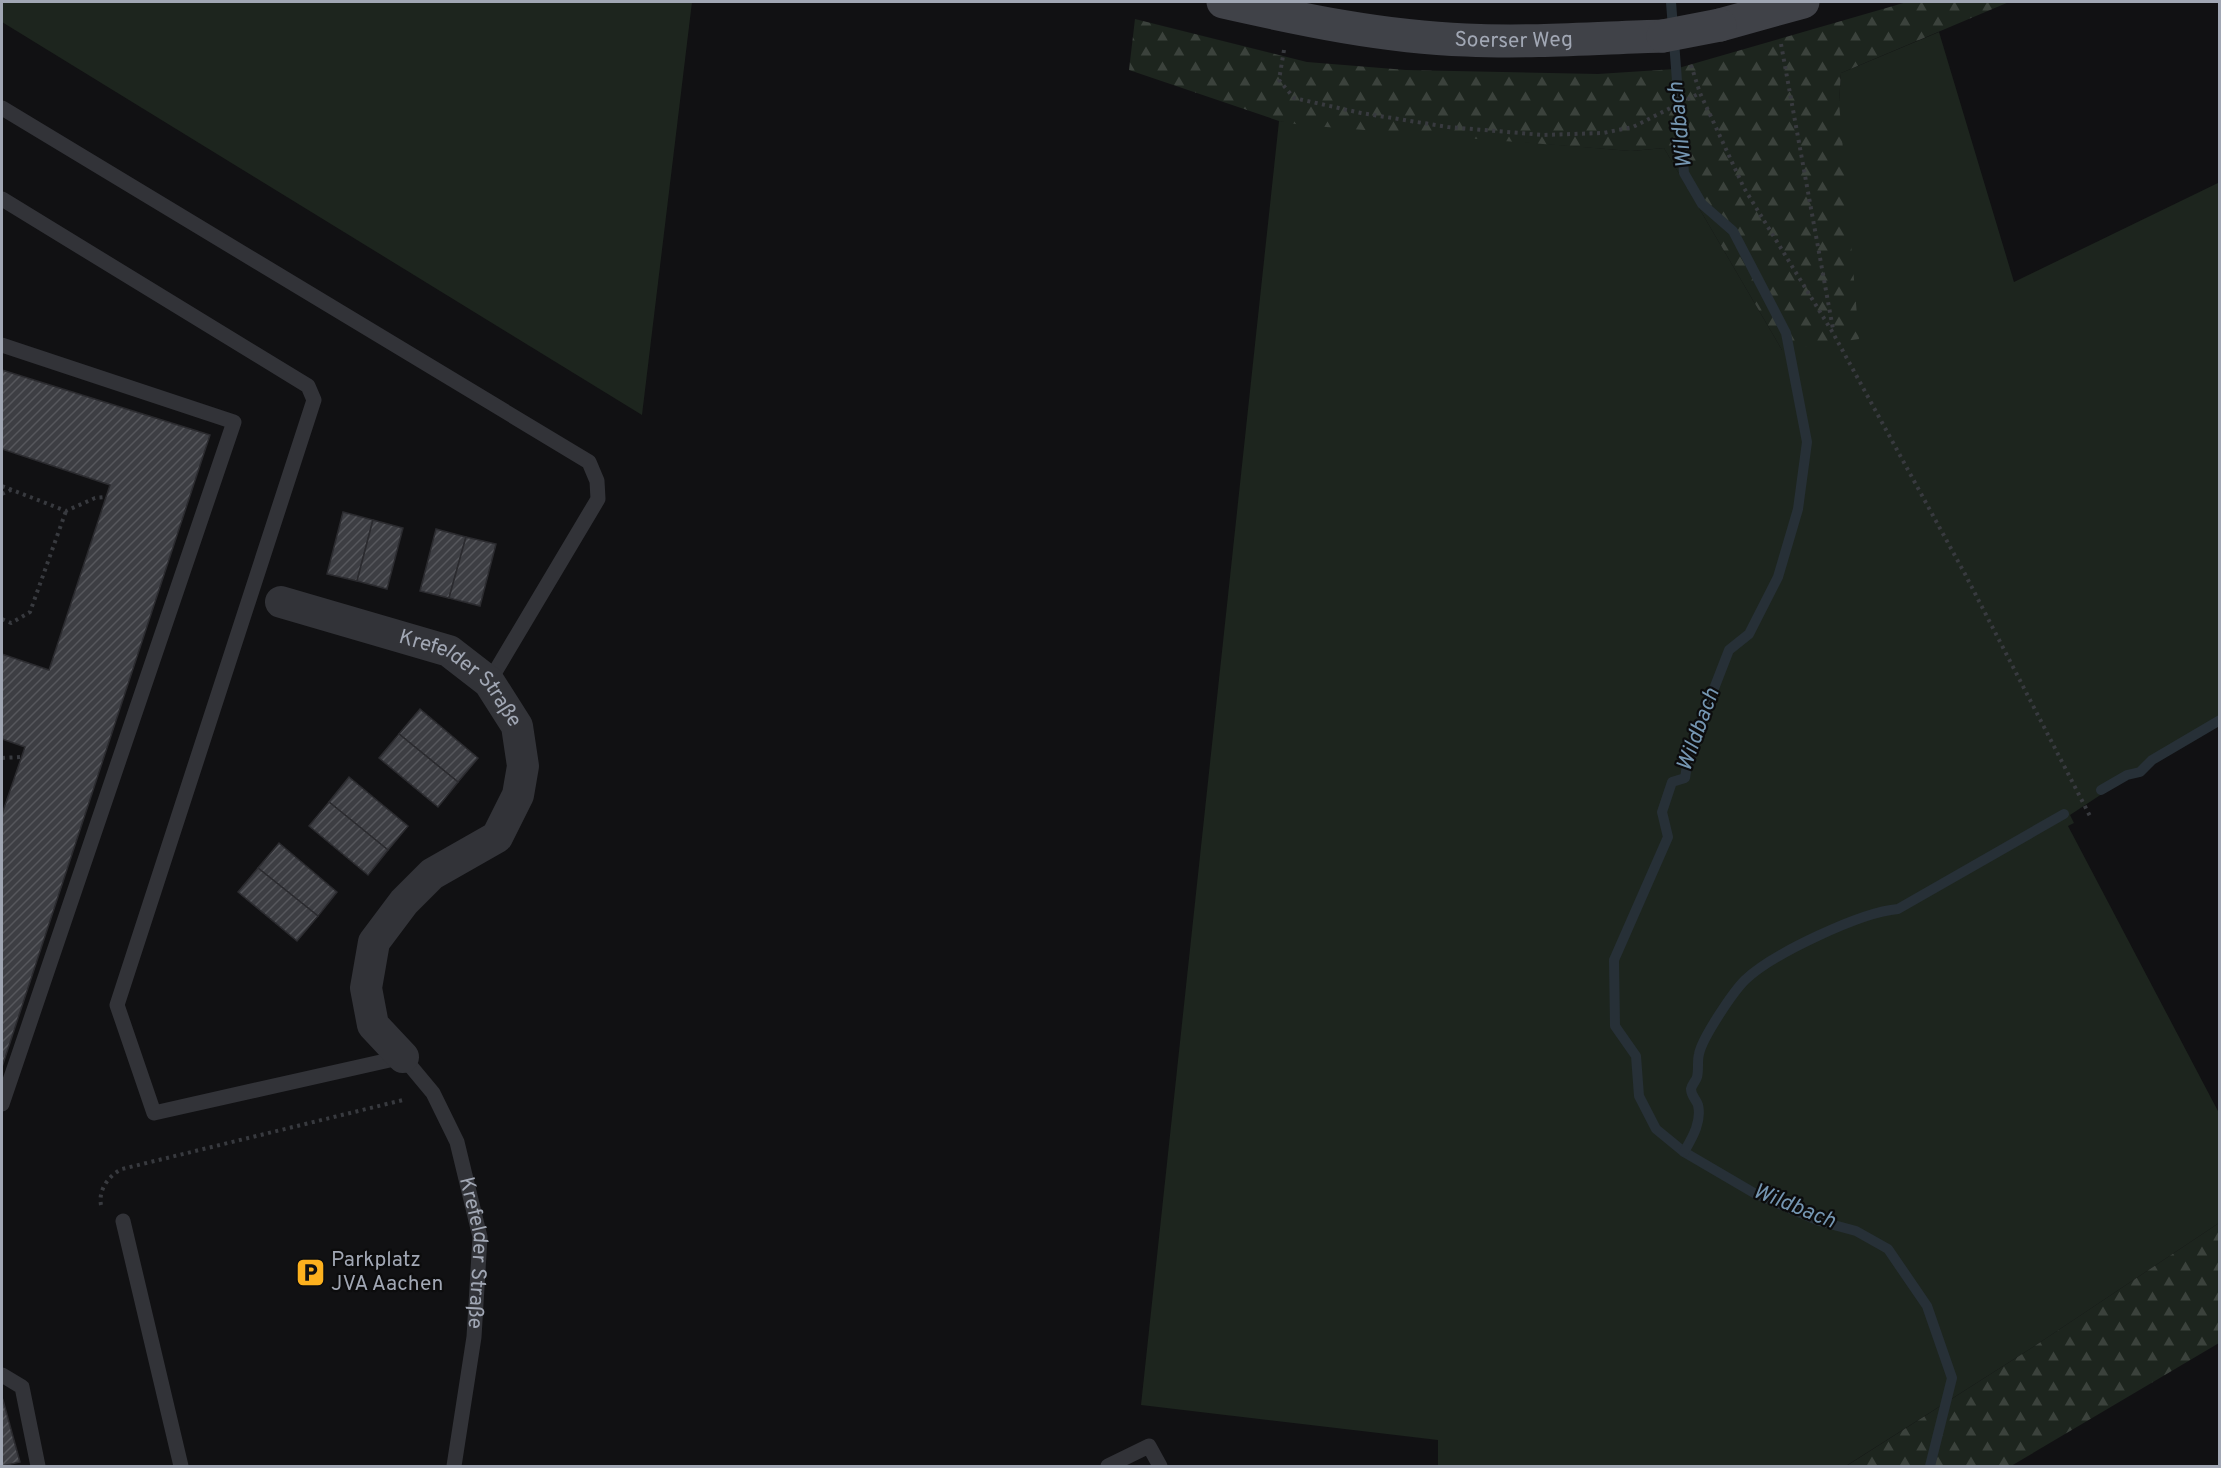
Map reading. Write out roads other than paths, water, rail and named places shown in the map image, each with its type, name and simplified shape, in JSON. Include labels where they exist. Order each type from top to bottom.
[{"type":"main road","name":"Soerser Weg","points":[[1223,2],[1290,17],[1376,32],[1465,40],[1539,41],[1663,36],[1720,25],[1789,6]]},
{"type":"street","name":"Krefelder Straße","points":[[281,602],[449,651],[489,682],[517,726],[523,766],[518,795],[496,837],[432,873],[404,902],[374,942],[366,988],[373,1024],[403,1057]]},
{"type":"lane","points":[[2,108],[589,462],[597,481],[598,499],[489,682]]},
{"type":"lane","points":[[2,199],[308,386],[314,400],[117,1005],[154,1113],[403,1057]]},
{"type":"lane","points":[[2,345],[234,422],[2,1104]]},
{"type":"lane","name":"Krefelder Straße","points":[[403,1057],[433,1093],[457,1142],[480,1237],[474,1336],[454,1467]]},
{"type":"lane","points":[[123,1221],[181,1467]]},
{"type":"lane","points":[[2,1375],[22,1387],[38,1467]]},
{"type":"lane","points":[[1108,1467],[1149,1446],[1160,1467]]},
{"type":"waterway","name":"Wildbach","points":[[1671,2],[1684,173],[1702,204],[1733,231],[1786,333],[1807,442],[1798,509],[1778,577],[1749,634],[1729,650],[1689,753],[1685,778],[1672,782],[1662,812],[1668,837],[1614,960],[1615,1026],[1636,1056],[1639,1096],[1656,1129],[1684,1152],[1754,1193],[1819,1221],[1856,1231],[1888,1249],[1927,1306],[1952,1378],[1930,1466]]},
{"type":"waterway","points":[[2101,790],[2127,775],[2140,772],[2152,760],[2220,720]]},
{"type":"waterway","points":[[1684,1152],[1696,1130],[1699,1118],[1698,1105],[1691,1089],[1697,1077],[1701,1047],[1719,1015],[1745,980],[1775,958],[1818,936],[1862,918],[1898,909],[2064,814]]},
{"type":"place","name":"Parkplatz JVA Aachen","points":[[310,1272]]}]
